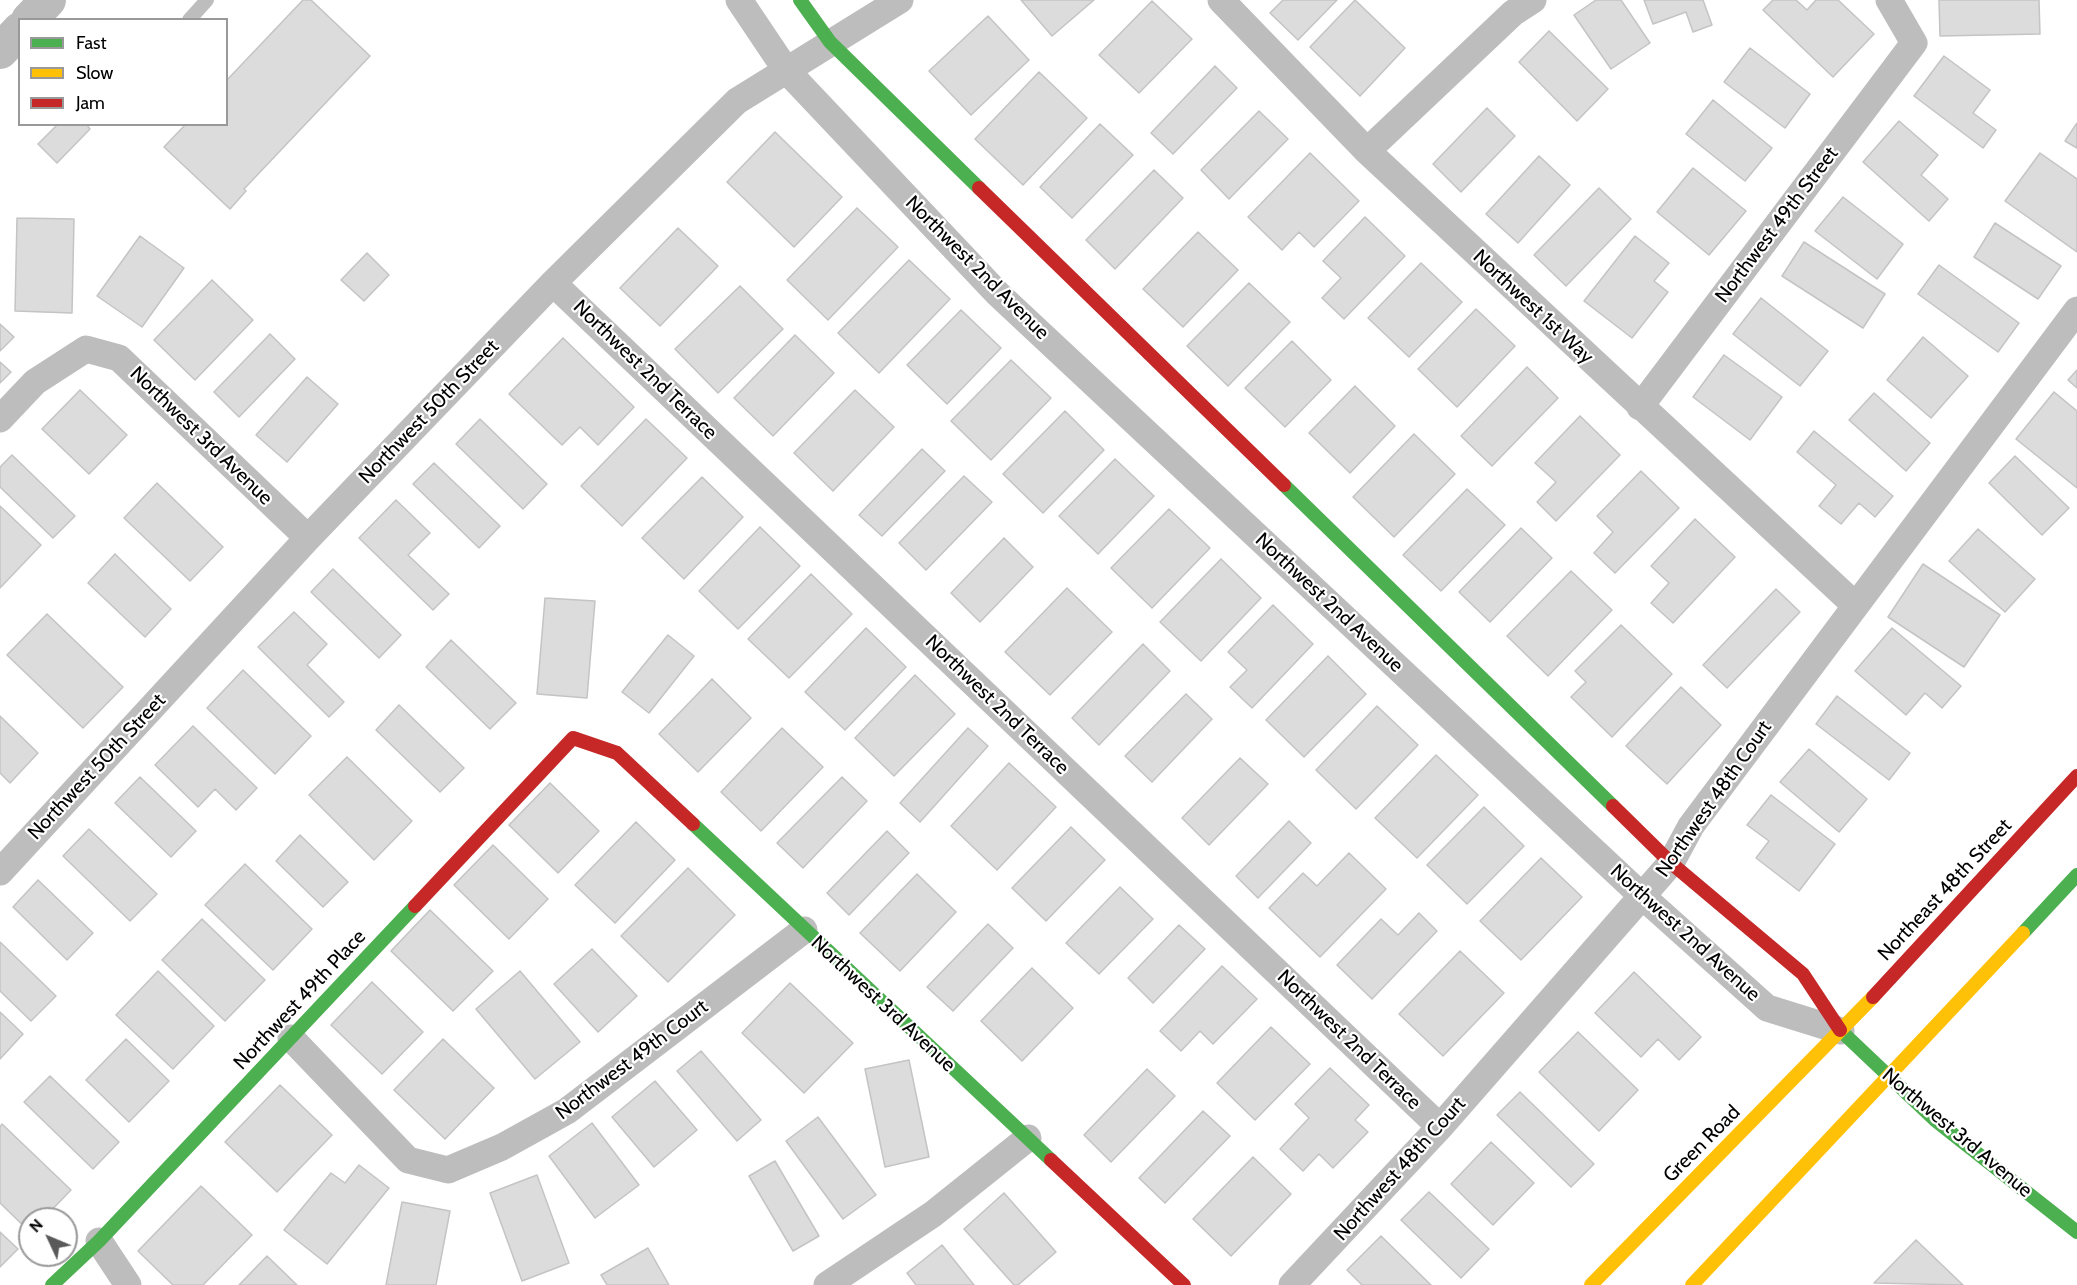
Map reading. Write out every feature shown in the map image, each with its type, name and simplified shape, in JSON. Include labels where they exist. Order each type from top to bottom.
[{"type":"street","name":"Northwest 2nd Avenue","points":[[739,0],[786,70],[998,294],[1642,896],[1767,1008],[1841,1031]]},
{"type":"street","points":[[800,0],[830,42],[1671,863],[1803,974],[1841,1031]]},
{"type":"street","name":"Northwest 50th Street","points":[[0,872],[308,538],[554,283],[737,101],[900,0]]},
{"type":"street","name":"Northwest 1st Way","points":[[1221,0],[1367,151],[1855,605]]},
{"type":"street","points":[[1367,151],[1513,13],[1533,0]]},
{"type":"street","name":"Northwest 49th Street","points":[[1640,407],[1914,43],[1889,0]]},
{"type":"street","name":"Northwest 2nd Terrace","points":[[554,283],[1440,1127]]},
{"type":"street","name":"Northwest 48th Court","points":[[1292,1285],[1440,1127],[1671,863],[1691,826],[2077,310]]},
{"type":"street","name":"Northwest 3rd Avenue","points":[[0,419],[35,382],[86,348],[119,358],[308,538]]},
{"type":"street","name":"Northwest 3rd Avenue","points":[[573,738],[617,753],[1184,1285]]},
{"type":"street","name":"Northwest 49th Place","points":[[52,1285],[99,1241],[573,738]]},
{"type":"street","name":"Northeast 48th Street","points":[[1841,1031],[2077,776]]},
{"type":"street","points":[[1692,1285],[2077,875]]},
{"type":"street","name":"Northwest 49th Court","points":[[291,1038],[408,1160],[448,1170],[502,1147],[567,1111],[804,930]]},
{"type":"street","name":"Northwest 3rd Avenue","points":[[1841,1031],[1935,1120],[2077,1232]]},
{"type":"street","name":"Green Road","points":[[1591,1285],[1841,1031]]},
{"type":"street","points":[[827,1285],[933,1214],[1028,1138]]},
{"type":"street","points":[[99,1241],[129,1285]]},
{"type":"lane","points":[[191,18],[207,0]]},
{"type":"building","points":[[303,0],[311,0],[370,56],[244,189],[246,191],[230,209],[164,147],[184,126],[228,126],[228,79]]},
{"type":"building","points":[[1021,0],[1094,0],[1052,36]]},
{"type":"building","points":[[1283,0],[1337,0],[1298,40],[1270,13]]},
{"type":"building","points":[[1355,0],[1405,48],[1360,96],[1310,47]]},
{"type":"building","points":[[1596,0],[1621,0],[1650,43],[1611,69],[1574,15]]},
{"type":"building","points":[[1644,0],[1703,0],[1712,25],[1693,32],[1686,12],[1653,24]]},
{"type":"building","points":[[1773,0],[1796,0],[1807,10],[1816,0],[1838,0],[1874,34],[1833,77],[1763,10]]},
{"type":"building","points":[[1939,0],[2039,0],[2040,34],[1940,36]]},
{"type":"building","points":[[1152,1],[1192,39],[1139,93],[1099,55]]},
{"type":"building","points":[[988,16],[1029,60],[971,115],[929,71]]},
{"type":"building","points":[[1549,31],[1608,89],[1577,121],[1519,62]]},
{"type":"building","points":[[1750,48],[1810,94],[1785,128],[1724,82]]},
{"type":"building","points":[[1944,56],[1990,90],[1973,113],[1996,130],[1983,148],[1914,96]]},
{"type":"building","points":[[1215,66],[1237,88],[1173,154],[1151,133]]},
{"type":"building","points":[[1039,72],[1087,118],[1023,185],[975,139]]},
{"type":"building","points":[[1713,100],[1772,148],[1745,181],[1686,134]]},
{"type":"building","points":[[1487,108],[1515,136],[1461,192],[1433,164]]},
{"type":"building","points":[[1259,111],[1288,139],[1229,199],[1201,170]]},
{"type":"building","points":[[1899,121],[1938,155],[1921,175],[1948,199],[1929,221],[1863,162]]},
{"type":"building","points":[[2077,123],[2077,148],[2065,141]]},
{"type":"building","points":[[1100,124],[1133,155],[1072,218],[1040,187]]},
{"type":"building","points":[[56,126],[88,126],[90,129],[57,163],[38,144]]},
{"type":"building","points":[[775,132],[842,197],[794,247],[727,182]]},
{"type":"building","points":[[1310,153],[1359,201],[1314,247],[1299,232],[1282,250],[1248,217]]},
{"type":"building","points":[[2040,153],[2077,179],[2077,252],[2005,201]]},
{"type":"building","points":[[1539,156],[1570,185],[1518,243],[1486,214]]},
{"type":"building","points":[[1693,168],[1746,211],[1709,255],[1657,212]]},
{"type":"building","points":[[1154,170],[1183,198],[1115,269],[1086,240]]},
{"type":"building","points":[[1599,188],[1631,219],[1566,286],[1534,255]]},
{"type":"building","points":[[1843,197],[1903,244],[1877,279],[1815,231]]},
{"type":"building","points":[[857,208],[898,247],[828,320],[787,280]]},
{"type":"building","points":[[1365,217],[1405,256],[1344,319],[1322,298],[1341,278],[1323,261]]},
{"type":"building","points":[[17,218],[74,219],[72,313],[15,311]]},
{"type":"building","points":[[1995,223],[2061,266],[2038,299],[1974,257]]},
{"type":"building","points":[[678,228],[718,266],[660,326],[620,288]]},
{"type":"building","points":[[1198,232],[1238,270],[1183,327],[1143,289]]},
{"type":"building","points":[[140,236],[184,268],[142,327],[97,296]]},
{"type":"building","points":[[1635,236],[1669,263],[1654,281],[1668,292],[1632,338],[1584,301]]},
{"type":"building","points":[[1804,242],[1885,294],[1863,328],[1782,276]]},
{"type":"building","points":[[367,253],[389,275],[364,301],[341,280]]},
{"type":"building","points":[[909,260],[950,299],[879,373],[838,333]]},
{"type":"building","points":[[1421,263],[1462,302],[1409,357],[1368,318]]},
{"type":"building","points":[[1939,265],[2019,323],[1998,352],[1918,294]]},
{"type":"building","points":[[212,280],[253,320],[195,380],[154,340]]},
{"type":"building","points":[[1249,283],[1290,322],[1228,386],[1187,346]]},
{"type":"building","points":[[740,286],[783,329],[718,393],[675,349]]},
{"type":"building","points":[[1761,298],[1828,351],[1800,386],[1733,334]]},
{"type":"building","points":[[1476,309],[1515,346],[1457,407],[1418,369]]},
{"type":"building","points":[[961,310],[1001,348],[947,404],[907,365]]},
{"type":"building","points":[[0,324],[14,337],[0,351]]},
{"type":"building","points":[[270,334],[295,359],[239,417],[214,392]]},
{"type":"building","points":[[795,335],[834,373],[773,436],[734,398]]},
{"type":"building","points":[[1923,337],[1968,376],[1931,418],[1887,380]]},
{"type":"building","points":[[563,338],[634,407],[598,445],[580,427],[562,445],[509,394]]},
{"type":"building","points":[[1292,341],[1331,380],[1285,427],[1245,388]]},
{"type":"building","points":[[1724,355],[1782,397],[1750,440],[1693,397]]},
{"type":"building","points":[[1011,360],[1051,398],[991,460],[951,421]]},
{"type":"building","points":[[0,362],[11,372],[0,383]]},
{"type":"building","points":[[1527,367],[1558,398],[1492,466],[1461,436]]},
{"type":"building","points":[[2077,370],[2077,388],[2068,380]]},
{"type":"building","points":[[307,377],[338,404],[287,462],[256,435]]},
{"type":"building","points":[[1355,386],[1395,426],[1350,473],[1309,433]]},
{"type":"building","points":[[80,390],[127,435],[89,474],[42,429]]},
{"type":"building","points":[[855,390],[894,427],[833,491],[794,453]]},
{"type":"building","points":[[2054,392],[2077,411],[2077,488],[2016,439]]},
{"type":"building","points":[[1874,393],[1930,443],[1906,471],[1849,420]]},
{"type":"building","points":[[1065,411],[1104,450],[1043,513],[1003,474]]},
{"type":"building","points":[[1580,416],[1620,455],[1556,521],[1537,502],[1556,482],[1535,463]]},
{"type":"building","points":[[480,419],[547,484],[523,509],[456,444]]},
{"type":"building","points":[[646,419],[687,458],[622,526],[581,486]]},
{"type":"building","points":[[1814,431],[1893,496],[1875,517],[1859,503],[1841,524],[1819,506],[1836,485],[1797,452]]},
{"type":"building","points":[[1414,434],[1455,474],[1394,537],[1353,497]]},
{"type":"building","points":[[922,449],[945,471],[882,536],[859,515]]},
{"type":"building","points":[[12,455],[75,516],[53,538],[0,487],[0,467]]},
{"type":"building","points":[[2015,456],[2069,508],[2042,535],[1989,483]]},
{"type":"building","points":[[1115,459],[1154,496],[1098,554],[1059,516]]},
{"type":"building","points":[[434,463],[500,526],[479,548],[413,484]]},
{"type":"building","points":[[1641,471],[1679,508],[1615,573],[1594,553],[1613,532],[1597,516]]},
{"type":"building","points":[[964,476],[992,502],[926,570],[899,543]]},
{"type":"building","points":[[702,477],[743,517],[684,579],[642,538]]},
{"type":"building","points":[[157,483],[223,547],[190,581],[124,518]]},
{"type":"building","points":[[1467,489],[1505,525],[1441,591],[1403,555]]},
{"type":"building","points":[[396,500],[430,533],[408,555],[449,594],[433,610],[359,538]]},
{"type":"building","points":[[0,506],[41,545],[0,588]]},
{"type":"building","points":[[1169,509],[1210,548],[1152,608],[1111,568]]},
{"type":"building","points":[[1695,519],[1735,557],[1673,623],[1651,603],[1669,583],[1651,566]]},
{"type":"building","points":[[760,527],[800,566],[738,629],[699,591]]},
{"type":"building","points":[[1521,528],[1552,558],[1490,622],[1459,592]]},
{"type":"building","points":[[1978,529],[2035,579],[2005,612],[1949,561]]},
{"type":"building","points":[[1004,538],[1033,567],[980,622],[951,593]]},
{"type":"building","points":[[115,554],[171,609],[145,637],[88,583]]},
{"type":"building","points":[[1221,559],[1261,598],[1201,661],[1160,622]]},
{"type":"building","points":[[1923,564],[2000,615],[1964,667],[1888,617]]},
{"type":"building","points":[[333,569],[401,635],[379,658],[311,592]]},
{"type":"building","points":[[1571,571],[1612,610],[1548,676],[1507,636]]},
{"type":"building","points":[[811,574],[852,614],[789,678],[748,639]]},
{"type":"building","points":[[1067,588],[1112,632],[1050,695],[1005,652]]},
{"type":"building","points":[[1776,589],[1800,612],[1727,688],[1703,665]]},
{"type":"building","points":[[545,598],[595,601],[587,698],[537,694]]},
{"type":"building","points":[[1273,605],[1313,644],[1252,708],[1230,687],[1247,670],[1228,652]]},
{"type":"building","points":[[294,612],[327,644],[307,665],[344,702],[329,717],[258,647]]},
{"type":"building","points":[[47,614],[123,687],[83,728],[7,655]]},
{"type":"building","points":[[1621,625],[1672,674],[1612,737],[1571,697],[1586,682],[1575,671]]},
{"type":"building","points":[[866,628],[906,667],[845,730],[805,692]]},
{"type":"building","points":[[1892,628],[1961,686],[1942,708],[1925,693],[1906,715],[1855,671]]},
{"type":"building","points":[[668,635],[694,656],[649,713],[622,692]]},
{"type":"building","points":[[451,640],[516,703],[490,729],[426,667]]},
{"type":"building","points":[[1143,644],[1170,671],[1099,745],[1072,718]]},
{"type":"building","points":[[1328,656],[1366,694],[1304,757],[1266,720]]},
{"type":"building","points":[[243,670],[311,736],[275,774],[207,708]]},
{"type":"building","points":[[915,675],[955,714],[894,776],[855,738]]},
{"type":"building","points":[[712,679],[751,718],[698,772],[659,734]]},
{"type":"building","points":[[1681,687],[1721,725],[1667,784],[1626,746]]},
{"type":"building","points":[[1186,694],[1212,719],[1152,782],[1125,756]]},
{"type":"building","points":[[1837,696],[1910,753],[1889,780],[1816,724]]},
{"type":"building","points":[[399,705],[464,768],[440,792],[376,730]]},
{"type":"building","points":[[1377,706],[1418,745],[1356,809],[1316,770]]},
{"type":"building","points":[[0,716],[38,753],[10,783],[0,773]]},
{"type":"building","points":[[193,726],[257,788],[236,810],[215,789],[198,807],[155,765]]},
{"type":"building","points":[[782,728],[823,767],[761,831],[721,792]]},
{"type":"building","points":[[968,728],[988,746],[920,822],[900,803]]},
{"type":"building","points":[[1809,749],[1867,799],[1839,832],[1780,782]]},
{"type":"building","points":[[1436,755],[1478,795],[1417,858],[1375,818]]},
{"type":"building","points":[[347,757],[412,821],[374,860],[309,795]]},
{"type":"building","points":[[1240,758],[1268,784],[1209,845],[1182,818]]},
{"type":"building","points":[[1009,763],[1056,807],[997,870],[951,826]]},
{"type":"building","points":[[140,777],[196,831],[171,857],[115,803]]},
{"type":"building","points":[[842,777],[867,801],[803,868],[777,843]]},
{"type":"building","points":[[550,783],[599,831],[558,873],[509,825]]},
{"type":"building","points":[[1771,795],[1835,844],[1799,891],[1756,858],[1769,841],[1747,825]]},
{"type":"building","points":[[1484,807],[1524,846],[1467,904],[1427,865]]},
{"type":"building","points":[[1289,821],[1311,843],[1258,898],[1236,876]]},
{"type":"building","points":[[636,822],[675,860],[615,923],[575,885]]},
{"type":"building","points":[[1071,827],[1105,860],[1046,921],[1012,888]]},
{"type":"building","points":[[89,829],[157,894],[130,921],[63,856]]},
{"type":"building","points":[[887,831],[909,853],[849,915],[827,893]]},
{"type":"building","points":[[300,835],[348,882],[323,907],[276,861]]},
{"type":"building","points":[[493,845],[548,899],[509,939],[454,885]]},
{"type":"building","points":[[1349,853],[1386,889],[1320,957],[1269,908],[1303,873],[1317,886]]},
{"type":"building","points":[[1541,858],[1582,897],[1521,960],[1480,921]]},
{"type":"building","points":[[245,864],[312,929],[273,970],[205,905]]},
{"type":"building","points":[[688,868],[735,915],[668,982],[621,936]]},
{"type":"building","points":[[917,874],[956,912],[900,971],[860,933]]},
{"type":"building","points":[[38,880],[93,933],[67,960],[13,907]]},
{"type":"building","points":[[1120,887],[1153,919],[1099,974],[1066,943]]},
{"type":"building","points":[[430,910],[493,971],[453,1011],[391,951]]},
{"type":"building","points":[[1419,913],[1437,931],[1372,999],[1337,965],[1381,919],[1398,935]]},
{"type":"building","points":[[202,919],[265,980],[225,1021],[162,960]]},
{"type":"building","points":[[988,924],[1013,948],[953,1011],[927,987]]},
{"type":"building","points":[[1179,925],[1205,949],[1153,1003],[1128,978]]},
{"type":"building","points":[[0,942],[56,996],[31,1021],[0,991]]},
{"type":"building","points":[[592,949],[637,996],[598,1032],[554,984]]},
{"type":"building","points":[[1460,951],[1504,993],[1443,1056],[1399,1014]]},
{"type":"building","points":[[1222,966],[1257,999],[1213,1044],[1200,1031],[1181,1051],[1160,1031]]},
{"type":"building","points":[[1032,968],[1073,1008],[1022,1061],[981,1021]]},
{"type":"building","points":[[158,971],[214,1026],[173,1069],[116,1015]]},
{"type":"building","points":[[520,971],[580,1042],[535,1079],[476,1009]]},
{"type":"building","points":[[1634,972],[1701,1037],[1679,1060],[1658,1039],[1641,1057],[1595,1013]]},
{"type":"building","points":[[372,982],[423,1032],[382,1074],[331,1025]]},
{"type":"building","points":[[790,983],[853,1043],[804,1093],[742,1033]]},
{"type":"building","points":[[0,1012],[23,1034],[0,1059]]},
{"type":"building","points":[[1271,1027],[1310,1064],[1255,1120],[1217,1083]]},
{"type":"building","points":[[1578,1032],[1638,1090],[1599,1131],[1539,1072]]},
{"type":"building","points":[[126,1039],[169,1081],[129,1122],[86,1080]]},
{"type":"building","points":[[443,1039],[494,1088],[445,1139],[394,1090]]},
{"type":"building","points":[[701,1051],[761,1120],[737,1141],[677,1071]]},
{"type":"building","points":[[909,1060],[929,1157],[885,1167],[865,1069]]},
{"type":"building","points":[[1330,1068],[1369,1105],[1355,1120],[1368,1132],[1333,1168],[1319,1154],[1303,1171],[1280,1149],[1309,1118],[1295,1104]]},
{"type":"building","points":[[1147,1069],[1175,1096],[1111,1162],[1084,1135]]},
{"type":"building","points":[[50,1076],[119,1142],[93,1169],[24,1102]]},
{"type":"building","points":[[655,1081],[697,1130],[654,1167],[612,1117]]},
{"type":"building","points":[[280,1085],[332,1135],[277,1192],[225,1142]]},
{"type":"building","points":[[1520,1092],[1594,1164],[1571,1187],[1497,1115]]},
{"type":"building","points":[[1203,1111],[1230,1136],[1165,1203],[1139,1178]]},
{"type":"building","points":[[818,1117],[876,1195],[843,1219],[786,1141]]},
{"type":"building","points":[[592,1123],[639,1185],[595,1218],[549,1156]]},
{"type":"building","points":[[2,1124],[71,1190],[55,1207],[18,1207],[18,1220],[0,1203],[0,1127]]},
{"type":"building","points":[[1491,1142],[1534,1183],[1493,1225],[1451,1184]]},
{"type":"building","points":[[1253,1157],[1291,1194],[1231,1256],[1193,1219]]},
{"type":"building","points":[[775,1161],[819,1236],[793,1251],[749,1176]]},
{"type":"building","points":[[359,1165],[389,1188],[327,1264],[284,1230],[331,1173],[345,1183]]},
{"type":"building","points":[[537,1175],[569,1263],[522,1281],[490,1193]]},
{"type":"building","points":[[201,1186],[252,1235],[203,1285],[173,1285],[138,1251]]},
{"type":"building","points":[[1429,1192],[1489,1249],[1461,1278],[1401,1220]]},
{"type":"building","points":[[1004,1193],[1056,1252],[1018,1285],[1014,1285],[964,1229]]},
{"type":"building","points":[[402,1202],[450,1211],[436,1285],[386,1285]]},
{"type":"building","points":[[0,1232],[18,1249],[0,1267]]},
{"type":"building","points":[[1381,1236],[1431,1285],[1362,1285],[1347,1270]]},
{"type":"building","points":[[1916,1240],[1963,1285],[1874,1283]]},
{"type":"building","points":[[942,1245],[974,1285],[916,1285],[907,1273]]},
{"type":"building","points":[[648,1248],[669,1285],[607,1285],[601,1275]]},
{"type":"building","points":[[267,1256],[297,1285],[239,1285]]},
{"type":"waterway","points":[[31,18],[48,0]]},
{"type":"waterway","points":[[0,51],[18,32]]},
{"type":"traffic: fast","points":[[800,0],[830,42],[979,188]]},
{"type":"traffic: fast","points":[[1284,485],[1613,806]]},
{"type":"traffic: fast","points":[[693,824],[1051,1160]]},
{"type":"traffic: fast","points":[[2023,933],[2077,875]]},
{"type":"traffic: fast","points":[[52,1285],[99,1241],[415,906]]},
{"type":"traffic: fast","points":[[1840,1030],[1935,1120],[2077,1232]]},
{"type":"traffic: slow","points":[[1692,1285],[2023,933]]},
{"type":"traffic: slow","points":[[1591,1285],[1873,997]]},
{"type":"traffic: jam","points":[[979,188],[1284,485]]},
{"type":"traffic: jam","points":[[415,906],[573,738],[617,753],[693,824]]},
{"type":"traffic: jam","points":[[1873,997],[2077,776]]},
{"type":"traffic: jam","points":[[1613,806],[1671,863],[1803,974],[1840,1030]]},
{"type":"traffic: jam","points":[[1051,1160],[1184,1285]]}]
